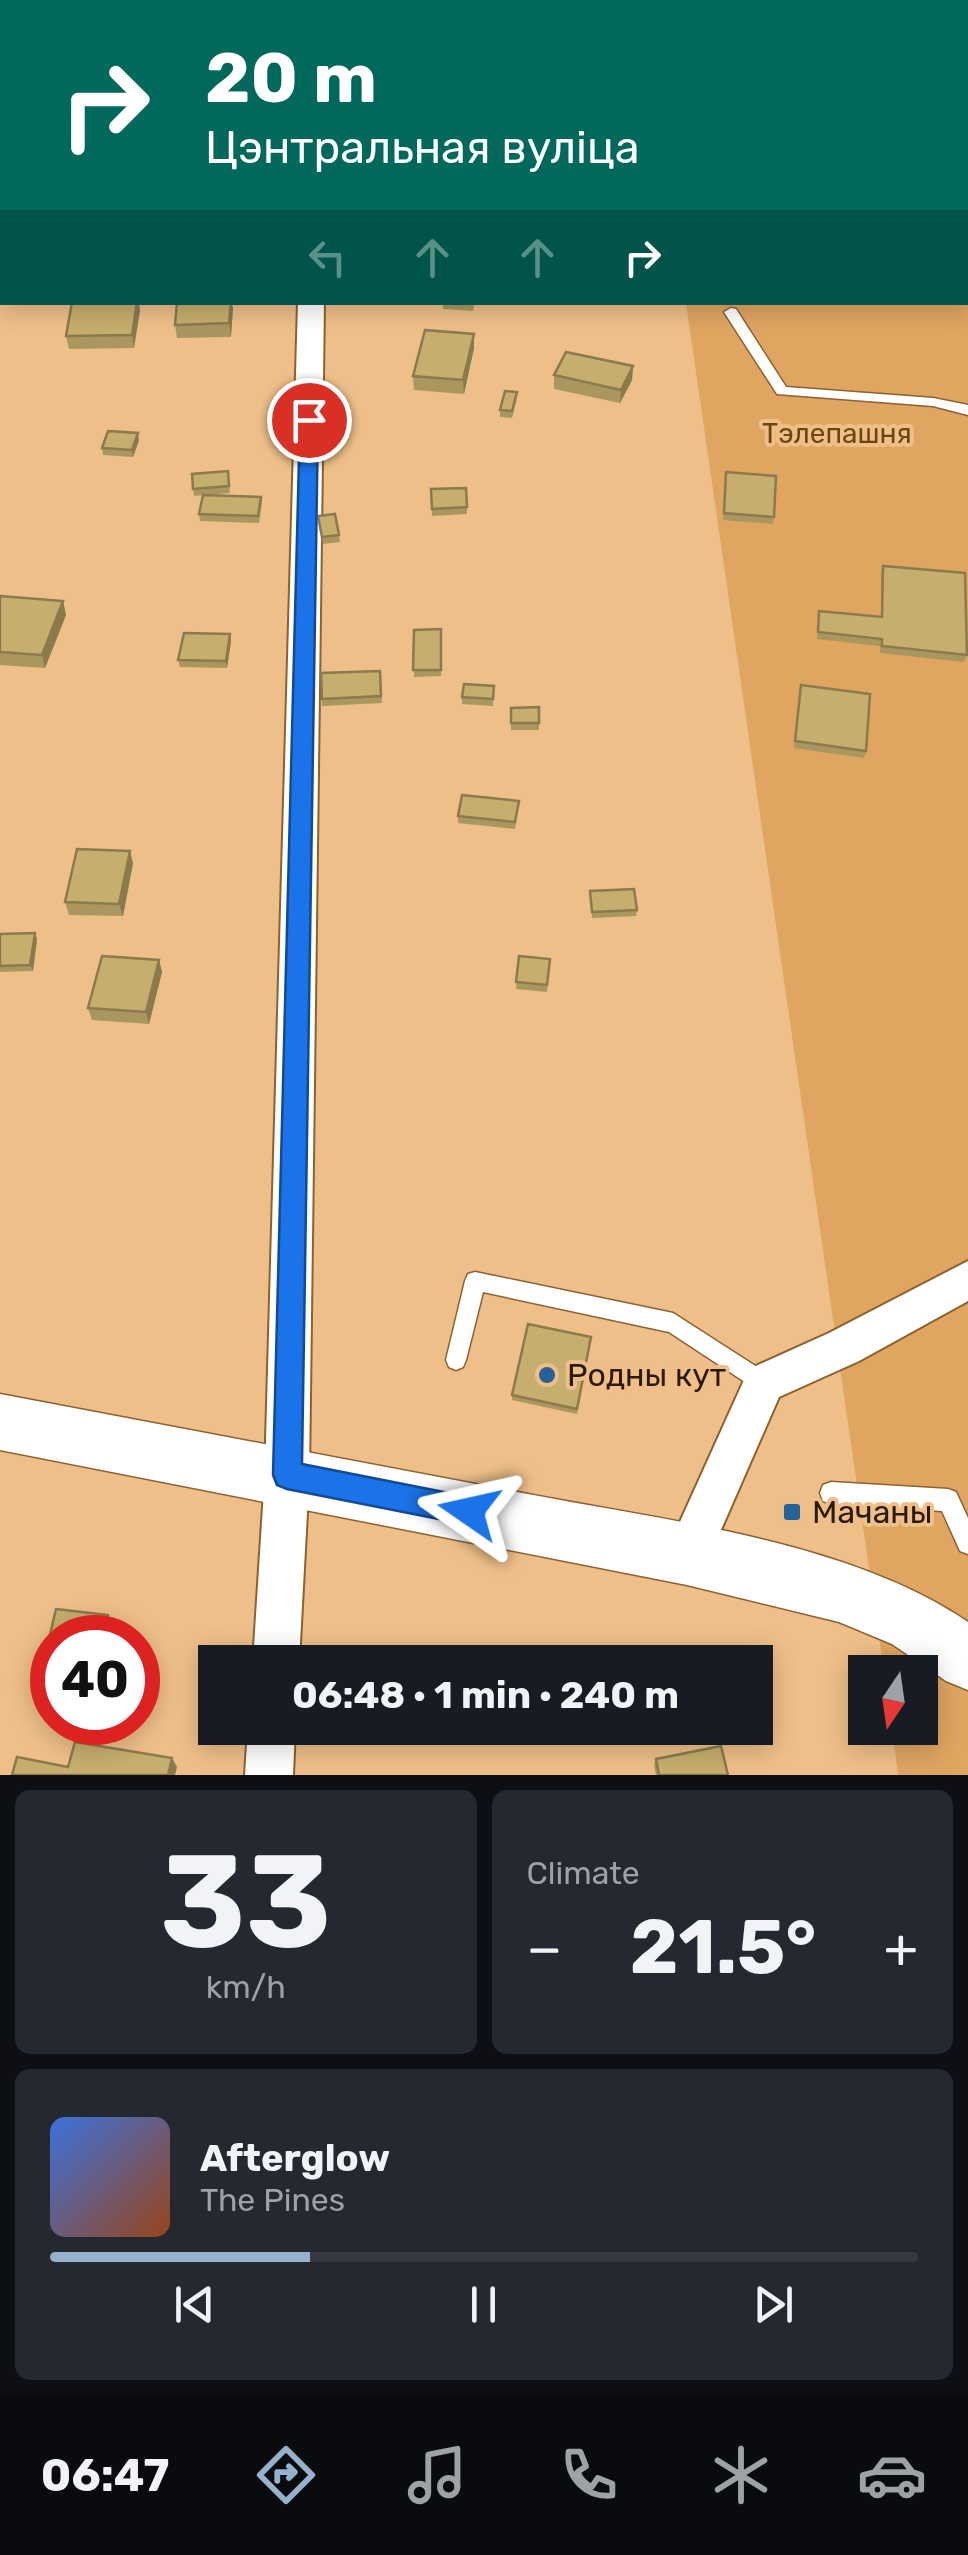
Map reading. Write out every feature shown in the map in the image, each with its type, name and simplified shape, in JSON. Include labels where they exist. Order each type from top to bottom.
[{"type":"street","points":[[277,1645],[287,1475],[311,305]]},
{"type":"street","points":[[688,1554],[764,1382],[844,1347],[968,1280]]},
{"type":"street","points":[[0,1422],[688,1554],[839,1590],[914,1622],[968,1659]]},
{"type":"street","points":[[269,1775],[271,1745]]},
{"type":"lane","points":[[731,312],[782,391],[933,402],[968,410]]},
{"type":"lane","points":[[456,1360],[475,1281],[673,1323],[764,1382]]},
{"type":"lane","points":[[831,1493],[948,1500],[968,1543]]},
{"type":"green space","name":"Тэлепашня","points":[[686,305],[968,305],[968,1775],[898,1775],[894,1745],[938,1745],[938,1655],[882,1655]]},
{"type":"building","points":[[71,305],[137,305],[132,335],[66,336]]},
{"type":"building","points":[[177,305],[231,305],[229,323],[175,325]]},
{"type":"building","points":[[425,330],[474,334],[463,380],[413,376]]},
{"type":"building","points":[[566,352],[633,366],[621,390],[554,375]]},
{"type":"building","points":[[505,391],[517,392],[512,411],[500,410]]},
{"type":"building","points":[[108,431],[138,433],[132,450],[102,448]]},
{"type":"building","points":[[228,471],[229,486],[193,489],[192,474]]},
{"type":"building","points":[[726,472],[776,476],[774,517],[724,513]]},
{"type":"building","points":[[466,488],[467,507],[432,509],[431,489]]},
{"type":"building","points":[[203,495],[261,497],[258,516],[199,514]]},
{"type":"building","points":[[335,514],[339,535],[322,537],[318,516]]},
{"type":"building","points":[[883,566],[965,573],[967,655],[882,646],[882,639],[818,632],[819,611],[882,617]]},
{"type":"building","points":[[0,596],[63,601],[42,655],[0,652]]},
{"type":"building","points":[[441,629],[441,670],[413,670],[414,630]]},
{"type":"building","points":[[184,633],[230,634],[226,661],[178,660]]},
{"type":"building","points":[[380,671],[381,696],[322,699],[321,673]]},
{"type":"building","points":[[464,684],[494,686],[493,699],[462,697]]},
{"type":"building","points":[[801,685],[870,694],[866,751],[795,741]]},
{"type":"building","points":[[539,707],[539,723],[511,723],[511,708]]},
{"type":"building","points":[[462,795],[519,801],[515,822],[458,816]]},
{"type":"building","points":[[77,849],[130,851],[119,904],[65,902]]},
{"type":"building","points":[[634,889],[637,910],[592,912],[590,891]]},
{"type":"building","points":[[35,933],[30,965],[0,966],[0,934]]},
{"type":"building","points":[[102,956],[159,960],[146,1012],[88,1008]]},
{"type":"building","points":[[519,956],[550,959],[547,985],[516,982]]},
{"type":"building","points":[[528,1324],[591,1337],[577,1409],[512,1395]]},
{"type":"building","points":[[56,1609],[108,1615],[55,1615]]},
{"type":"building","points":[[74,1745],[172,1758],[168,1775],[12,1775],[17,1757],[68,1767]]},
{"type":"building","points":[[721,1746],[728,1775],[659,1775],[656,1759]]},
{"type":"place","name":"Родны кут","points":[[547,1375]]},
{"type":"place","name":"Мачаны","points":[[792,1512]]},
{"type":"route","points":[[309,420],[287,1475],[469,1511]]}]
